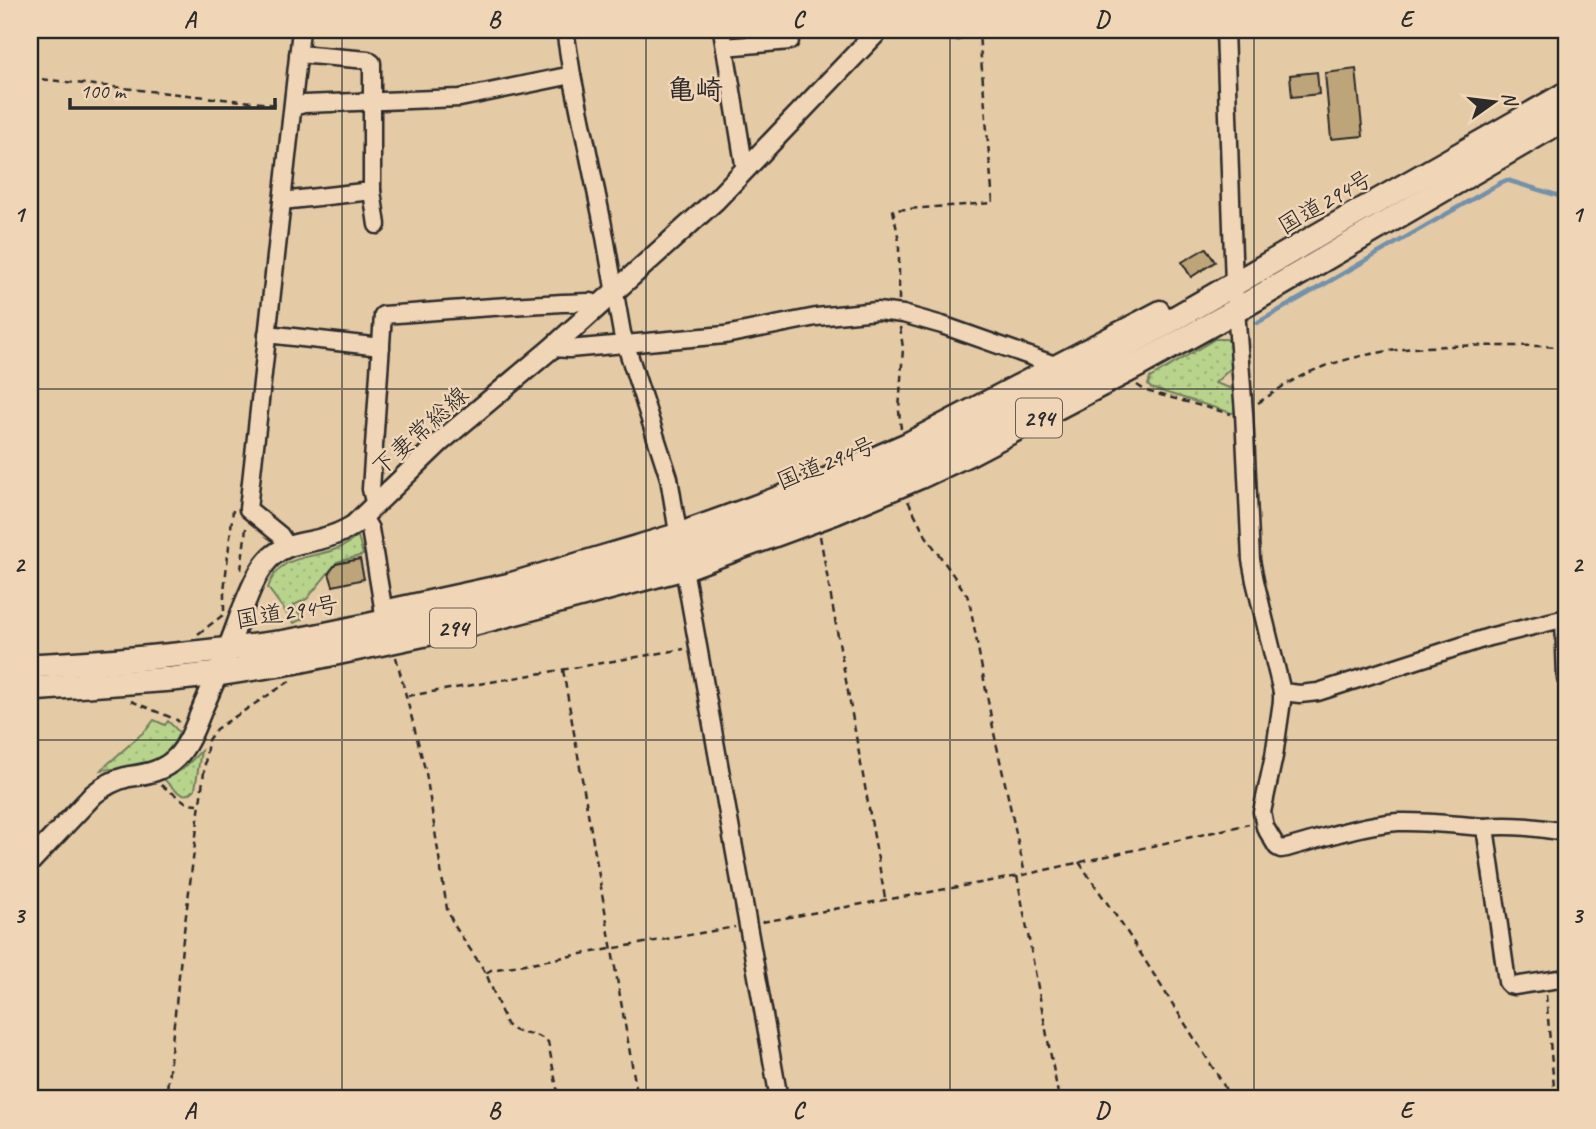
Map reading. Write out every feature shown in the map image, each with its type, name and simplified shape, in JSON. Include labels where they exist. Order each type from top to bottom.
[{"type":"highway","name":"国道294号","points":[[30,689],[218,674],[293,662],[468,625],[680,549],[910,456],[1032,398],[1566,94]]},
{"type":"highway","name":"国道294号","points":[[30,666],[93,663],[288,641],[384,616],[463,606],[680,549],[836,512],[957,459],[1118,376],[1566,118]]},
{"type":"main road","name":"下妻常総線","points":[[30,862],[104,786],[157,771],[178,757],[195,727],[218,674],[247,597],[262,568],[279,551],[299,542],[319,540],[341,533],[355,525],[440,442],[615,293],[716,201],[879,30]]},
{"type":"street","points":[[288,547],[279,535],[248,509],[301,30]]},
{"type":"street","points":[[565,30],[622,333],[669,478],[779,1099]]},
{"type":"street","points":[[722,30],[745,170]]},
{"type":"street","points":[[1225,30],[1234,284],[1251,560],[1282,692],[1274,756],[1262,812],[1263,821],[1273,841],[1281,849],[1372,825],[1397,822],[1485,827],[1525,826],[1566,832]]},
{"type":"street","points":[[725,47],[790,41]]},
{"type":"street","points":[[298,54],[368,60],[372,63],[372,191],[377,225]]},
{"type":"street","points":[[293,107],[304,104],[460,98],[572,75]]},
{"type":"street","points":[[282,201],[372,191]]},
{"type":"street","points":[[384,616],[369,511],[383,315],[523,304],[591,302],[600,306]]},
{"type":"street","points":[[680,549],[750,506],[905,442],[1160,309],[1167,323]]},
{"type":"street","points":[[552,348],[569,349],[725,335],[828,316],[877,311],[942,325],[1055,365]]},
{"type":"street","points":[[267,334],[381,347]]},
{"type":"street","points":[[1282,692],[1318,692],[1489,636],[1565,618],[1566,679]]},
{"type":"street","points":[[1485,827],[1507,982],[1514,986],[1566,978]]},
{"type":"path","points":[[947,30],[949,36],[958,40],[996,30]]},
{"type":"path","points":[[1116,30],[1117,37],[1150,30]]},
{"type":"path","points":[[905,442],[899,411],[903,348],[899,314],[899,241],[893,210],[993,203],[979,34]]},
{"type":"path","points":[[30,78],[293,107]]},
{"type":"path","points":[[1134,383],[1146,391],[1244,416],[1286,384],[1347,360],[1377,353],[1468,345],[1566,348]]},
{"type":"path","points":[[906,498],[926,536],[967,595],[1025,874]]},
{"type":"path","points":[[241,569],[248,509]]},
{"type":"path","points":[[819,533],[885,900]]},
{"type":"path","points":[[224,614],[229,605]]},
{"type":"path","points":[[407,696],[698,647]]},
{"type":"path","points":[[396,657],[426,773],[447,909],[454,925],[486,972],[506,1024],[517,1033],[537,1035],[548,1042],[559,1099]]},
{"type":"path","points":[[563,670],[638,1099]]},
{"type":"path","points":[[166,1099],[181,947],[208,740],[216,729],[290,681]]},
{"type":"path","points":[[127,700],[177,720]]},
{"type":"path","points":[[149,773],[180,799],[187,803],[200,804]]},
{"type":"path","points":[[486,972],[1017,876],[1263,821]]},
{"type":"path","points":[[1080,862],[1222,1082],[1230,1099]]},
{"type":"path","points":[[1017,876],[1059,1099]]},
{"type":"path","points":[[1545,982],[1555,1099]]},
{"type":"green space","points":[[1215,339],[1226,339],[1230,342],[1231,368],[1215,383],[1236,390],[1236,412],[1232,413],[1148,385],[1150,378]]},
{"type":"green space","points":[[358,536],[363,555],[337,562],[307,599],[294,605],[302,619],[294,623],[268,588],[273,576],[288,563],[342,547]]},
{"type":"green space","points":[[154,720],[165,725],[168,721],[179,732],[166,754],[137,767],[101,770],[147,729]]},
{"type":"green space","points":[[201,751],[195,789],[187,794],[179,793],[164,779],[183,769]]},
{"type":"building","points":[[1356,69],[1363,136],[1331,139],[1325,73]]},
{"type":"building","points":[[1317,72],[1319,94],[1292,97],[1290,75]]},
{"type":"building","points":[[1206,248],[1215,262],[1191,277],[1182,262]]},
{"type":"building","points":[[360,559],[364,579],[333,586],[329,573],[336,564]]},
{"type":"waterway","points":[[1257,323],[1502,182],[1507,180],[1566,198]]},
{"type":"district","name":"亀崎","points":[[695,89]]}]
